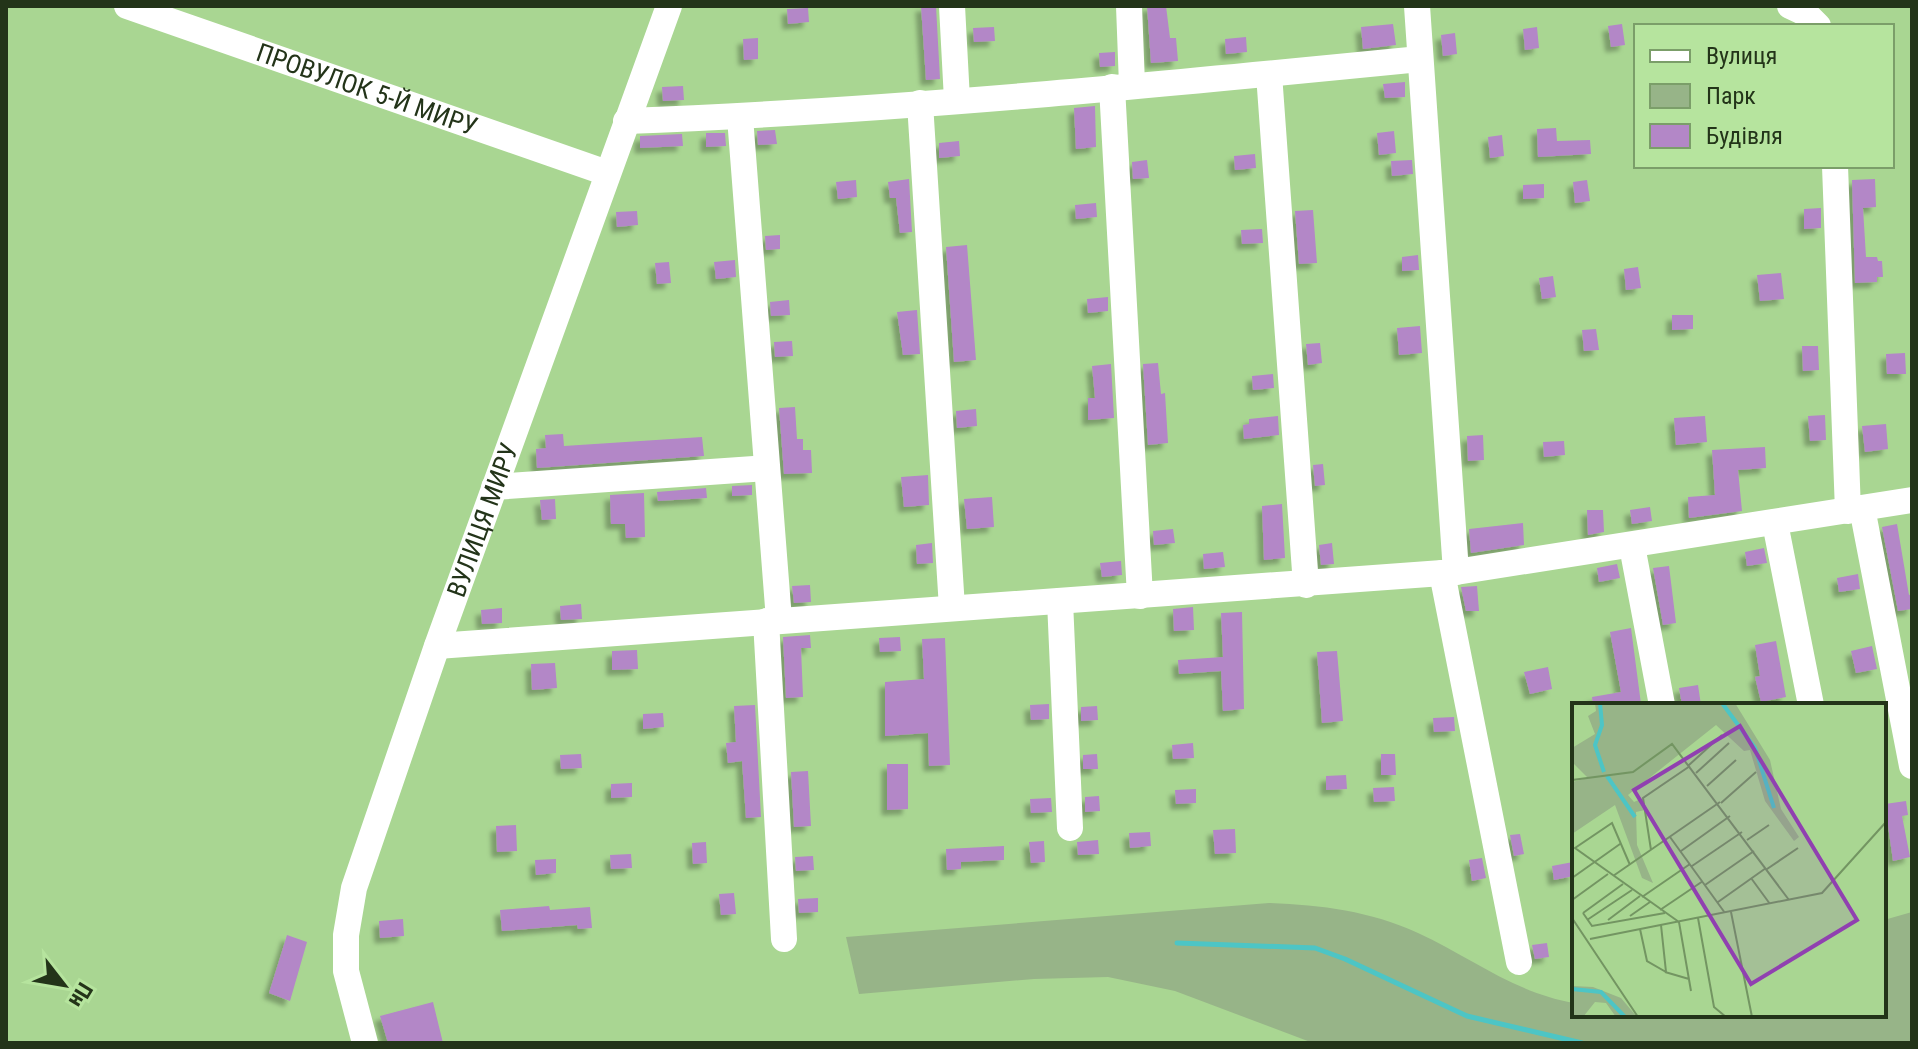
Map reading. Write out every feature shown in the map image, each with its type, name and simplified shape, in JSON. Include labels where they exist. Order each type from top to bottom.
[{"type":"street","name":"ПРОВУЛОК 5-Й МИРУ","points":[[127,6],[607,173]]},
{"type":"street","name":"ВУЛИЦЯ МИРУ","points":[[365,1043],[346,971],[348,913],[361,864],[669,6]]},
{"type":"street","points":[[952,6],[957,100]]},
{"type":"street","points":[[1129,6],[1122,86],[1140,596]]},
{"type":"street","points":[[1417,6],[1449,573],[1519,962]]},
{"type":"street","points":[[1790,6],[1805,13],[1816,24]]},
{"type":"street","points":[[626,121],[740,117],[920,103],[1420,59]]},
{"type":"street","points":[[1269,74],[1306,585]]},
{"type":"street","points":[[920,103],[952,608]]},
{"type":"street","points":[[740,117],[767,468],[784,939]]},
{"type":"street","points":[[1835,168],[1855,510],[1912,766]]},
{"type":"street","points":[[494,487],[767,468]]},
{"type":"street","points":[[437,646],[1449,573],[1912,500]]},
{"type":"street","points":[[1775,523],[1811,703]]},
{"type":"street","points":[[1632,546],[1662,703]]},
{"type":"street","points":[[1060,601],[1070,828]]},
{"type":"green space","points":[[1269,903],[1307,905],[1345,910],[1400,925],[1513,983],[1572,1003],[1572,1017],[1886,1017],[1886,919],[1912,912],[1912,1043],[1313,1043],[1175,991],[1108,977],[1034,979],[859,994],[846,937]]},
{"type":"building","points":[[921,6],[936,6],[940,79],[926,80]]},
{"type":"building","points":[[1147,6],[1166,6],[1170,38],[1176,38],[1178,61],[1151,63]]},
{"type":"building","points":[[808,8],[809,22],[788,24],[787,9]]},
{"type":"building","points":[[1393,24],[1396,45],[1363,49],[1361,27]]},
{"type":"building","points":[[1622,24],[1625,45],[1611,47],[1608,26]]},
{"type":"building","points":[[994,27],[995,41],[974,42],[973,28]]},
{"type":"building","points":[[1537,27],[1539,48],[1525,50],[1523,29]]},
{"type":"building","points":[[1455,33],[1457,54],[1443,56],[1441,35]]},
{"type":"building","points":[[1246,37],[1247,52],[1226,54],[1225,39]]},
{"type":"building","points":[[758,38],[758,59],[744,60],[743,39]]},
{"type":"building","points":[[1115,52],[1115,66],[1100,67],[1099,53]]},
{"type":"building","points":[[1405,82],[1405,97],[1385,98],[1383,84]]},
{"type":"building","points":[[683,86],[684,100],[663,101],[662,87]]},
{"type":"building","points":[[1095,106],[1096,147],[1076,149],[1074,108]]},
{"type":"building","points":[[1556,128],[1557,141],[1590,140],[1591,154],[1538,157],[1537,129]]},
{"type":"building","points":[[775,130],[777,144],[758,145],[757,131]]},
{"type":"building","points":[[1394,131],[1396,153],[1379,155],[1377,133]]},
{"type":"building","points":[[706,133],[725,133],[726,146],[706,147]]},
{"type":"building","points":[[682,134],[683,146],[640,148],[640,136]]},
{"type":"building","points":[[1502,135],[1504,156],[1490,158],[1488,137]]},
{"type":"building","points":[[959,141],[960,156],[939,158],[939,143]]},
{"type":"building","points":[[1255,154],[1256,168],[1235,170],[1234,156]]},
{"type":"building","points":[[1147,160],[1149,178],[1133,179],[1132,162]]},
{"type":"building","points":[[1412,160],[1413,174],[1392,176],[1391,161]]},
{"type":"building","points":[[909,179],[912,232],[900,233],[896,198],[890,198],[888,182]]},
{"type":"building","points":[[1875,179],[1876,207],[1863,208],[1866,257],[1877,257],[1878,261],[1882,261],[1883,277],[1877,277],[1877,282],[1855,283],[1852,180]]},
{"type":"building","points":[[856,180],[857,197],[838,199],[836,182]]},
{"type":"building","points":[[1587,180],[1590,201],[1575,203],[1573,182]]},
{"type":"building","points":[[1544,184],[1544,198],[1523,199],[1523,185]]},
{"type":"building","points":[[1096,203],[1097,217],[1076,219],[1075,205]]},
{"type":"building","points":[[1821,208],[1821,228],[1804,229],[1804,209]]},
{"type":"building","points":[[1313,210],[1317,263],[1299,264],[1295,211]]},
{"type":"building","points":[[637,211],[638,225],[617,227],[616,212]]},
{"type":"building","points":[[1262,229],[1263,243],[1242,244],[1241,230]]},
{"type":"building","points":[[780,235],[780,249],[766,250],[765,236]]},
{"type":"building","points":[[967,245],[976,360],[954,362],[946,247]]},
{"type":"building","points":[[1418,255],[1419,270],[1402,271],[1402,257]]},
{"type":"building","points":[[735,260],[736,277],[716,279],[714,262]]},
{"type":"building","points":[[669,262],[671,283],[657,284],[655,263]]},
{"type":"building","points":[[1638,267],[1641,288],[1626,290],[1624,269]]},
{"type":"building","points":[[1781,273],[1784,299],[1760,301],[1757,275]]},
{"type":"building","points":[[1553,276],[1556,297],[1542,299],[1539,278]]},
{"type":"building","points":[[1108,297],[1108,311],[1088,313],[1087,299]]},
{"type":"building","points":[[789,300],[790,315],[771,316],[770,302]]},
{"type":"building","points":[[917,310],[920,354],[903,355],[897,312]]},
{"type":"building","points":[[1672,315],[1693,315],[1693,329],[1672,330]]},
{"type":"building","points":[[1420,326],[1422,353],[1399,355],[1397,328]]},
{"type":"building","points":[[1596,329],[1599,350],[1584,351],[1582,330]]},
{"type":"building","points":[[792,341],[793,356],[775,357],[774,342]]},
{"type":"building","points":[[1320,343],[1322,363],[1308,365],[1306,344]]},
{"type":"building","points":[[1802,346],[1818,346],[1819,370],[1803,371]]},
{"type":"building","points":[[1905,353],[1906,374],[1887,374],[1886,354]]},
{"type":"building","points":[[1158,363],[1161,394],[1165,393],[1168,443],[1148,445],[1143,364]]},
{"type":"building","points":[[1111,364],[1114,418],[1088,420],[1088,398],[1095,398],[1092,366]]},
{"type":"building","points":[[1273,374],[1274,388],[1253,390],[1252,376]]},
{"type":"building","points":[[795,407],[797,439],[803,439],[803,450],[811,450],[812,473],[784,474],[779,408]]},
{"type":"building","points":[[976,409],[977,426],[957,428],[956,411]]},
{"type":"building","points":[[1825,415],[1826,440],[1810,441],[1808,416]]},
{"type":"building","points":[[1278,416],[1279,435],[1244,439],[1243,425],[1249,424],[1249,419]]},
{"type":"building","points":[[1705,416],[1707,442],[1676,445],[1674,418]]},
{"type":"building","points":[[1886,424],[1888,449],[1865,452],[1862,426]]},
{"type":"building","points":[[563,434],[564,446],[702,437],[704,456],[537,468],[536,449],[546,448],[545,435]]},
{"type":"building","points":[[1483,435],[1484,460],[1468,461],[1467,436]]},
{"type":"building","points":[[1564,441],[1565,455],[1544,457],[1543,442]]},
{"type":"building","points":[[1765,447],[1766,468],[1738,470],[1742,511],[1689,518],[1688,497],[1715,495],[1712,450]]},
{"type":"building","points":[[1323,464],[1325,485],[1315,486],[1313,465]]},
{"type":"building","points":[[928,475],[929,505],[904,507],[901,477]]},
{"type":"building","points":[[752,485],[752,495],[732,496],[732,486]]},
{"type":"building","points":[[706,488],[707,498],[658,501],[657,492]]},
{"type":"building","points":[[644,493],[645,537],[626,538],[625,524],[611,524],[610,495]]},
{"type":"building","points":[[992,497],[994,527],[967,529],[964,499]]},
{"type":"building","points":[[555,499],[556,519],[542,520],[540,500]]},
{"type":"building","points":[[1282,504],[1285,558],[1264,560],[1262,506]]},
{"type":"building","points":[[1650,507],[1652,521],[1632,524],[1630,510]]},
{"type":"building","points":[[1587,510],[1603,510],[1604,532],[1588,535]]},
{"type":"building","points":[[1523,523],[1524,545],[1471,553],[1469,529]]},
{"type":"building","points":[[1897,524],[1909,595],[1912,594],[1912,609],[1898,611],[1882,527]]},
{"type":"building","points":[[1173,529],[1175,543],[1154,545],[1153,531]]},
{"type":"building","points":[[932,543],[933,563],[917,564],[916,545]]},
{"type":"building","points":[[1332,543],[1334,564],[1321,565],[1319,545]]},
{"type":"building","points":[[1764,548],[1767,563],[1747,566],[1745,552]]},
{"type":"building","points":[[1223,552],[1225,567],[1204,569],[1203,554]]},
{"type":"building","points":[[1121,561],[1122,575],[1102,577],[1100,563]]},
{"type":"building","points":[[1617,564],[1620,578],[1599,582],[1597,568]]},
{"type":"building","points":[[1669,566],[1676,623],[1663,625],[1653,568]]},
{"type":"building","points":[[1858,574],[1860,589],[1839,592],[1837,578]]},
{"type":"building","points":[[810,585],[811,602],[794,603],[792,586]]},
{"type":"building","points":[[1477,586],[1479,611],[1466,611],[1461,587]]},
{"type":"building","points":[[581,604],[582,619],[561,620],[560,606]]},
{"type":"building","points":[[1193,607],[1194,630],[1174,631],[1173,609]]},
{"type":"building","points":[[502,608],[502,623],[482,624],[481,610]]},
{"type":"building","points":[[1242,612],[1244,709],[1223,711],[1221,671],[1179,674],[1178,660],[1223,657],[1221,613]]},
{"type":"building","points":[[1631,628],[1641,703],[1593,703],[1592,697],[1621,692],[1610,632]]},
{"type":"building","points":[[810,635],[811,648],[801,648],[803,697],[786,698],[783,637]]},
{"type":"building","points":[[900,637],[901,651],[880,652],[879,638]]},
{"type":"building","points":[[945,638],[950,765],[929,766],[928,733],[885,736],[885,682],[924,679],[922,639]]},
{"type":"building","points":[[1776,641],[1786,697],[1761,702],[1755,677],[1760,676],[1755,645]]},
{"type":"building","points":[[1872,646],[1877,669],[1856,673],[1851,651]]},
{"type":"building","points":[[637,650],[638,669],[612,670],[612,651]]},
{"type":"building","points":[[1337,651],[1343,721],[1322,723],[1317,652]]},
{"type":"building","points":[[555,663],[557,688],[532,690],[531,664]]},
{"type":"building","points":[[1548,667],[1552,689],[1530,694],[1524,672]]},
{"type":"building","points":[[1698,685],[1701,703],[1682,703],[1679,688]]},
{"type":"building","points":[[1049,704],[1049,719],[1031,720],[1030,705]]},
{"type":"building","points":[[755,705],[761,817],[746,818],[742,761],[728,763],[726,743],[736,742],[734,706]]},
{"type":"building","points":[[1097,706],[1098,720],[1081,721],[1081,707]]},
{"type":"building","points":[[663,713],[664,727],[643,729],[643,714]]},
{"type":"building","points":[[1454,717],[1455,731],[1434,732],[1433,718]]},
{"type":"building","points":[[1193,743],[1194,758],[1173,759],[1172,745]]},
{"type":"building","points":[[581,754],[582,768],[561,769],[560,755]]},
{"type":"building","points":[[1097,754],[1098,769],[1083,769],[1083,755]]},
{"type":"building","points":[[1381,754],[1395,754],[1396,775],[1381,775]]},
{"type":"building","points":[[887,764],[908,764],[908,809],[887,810]]},
{"type":"building","points":[[808,771],[811,826],[794,827],[791,772]]},
{"type":"building","points":[[1346,775],[1347,789],[1326,790],[1326,776]]},
{"type":"building","points":[[632,783],[632,797],[611,798],[611,784]]},
{"type":"building","points":[[1394,787],[1395,801],[1374,802],[1373,788]]},
{"type":"building","points":[[1196,789],[1196,803],[1176,804],[1175,790]]},
{"type":"building","points":[[1099,796],[1100,811],[1085,812],[1085,797]]},
{"type":"building","points":[[1051,798],[1052,812],[1031,813],[1030,799]]},
{"type":"building","points":[[1906,801],[1908,815],[1902,816],[1910,857],[1893,861],[1886,804]]},
{"type":"building","points":[[516,825],[517,851],[497,852],[496,826]]},
{"type":"building","points":[[1235,829],[1236,853],[1215,854],[1213,830]]},
{"type":"building","points":[[1150,832],[1151,846],[1130,848],[1129,833]]},
{"type":"building","points":[[1520,834],[1524,854],[1514,856],[1510,835]]},
{"type":"building","points":[[1098,840],[1099,854],[1078,855],[1077,842]]},
{"type":"building","points":[[1044,841],[1045,862],[1031,863],[1029,842]]},
{"type":"building","points":[[706,842],[707,863],[693,864],[692,843]]},
{"type":"building","points":[[1004,846],[1004,860],[961,862],[961,869],[947,870],[946,849]]},
{"type":"building","points":[[631,854],[632,868],[611,869],[610,855]]},
{"type":"building","points":[[813,856],[814,870],[796,871],[795,857]]},
{"type":"building","points":[[1482,858],[1486,878],[1472,881],[1469,860]]},
{"type":"building","points":[[556,859],[556,873],[536,875],[535,860]]},
{"type":"building","points":[[1572,862],[1572,876],[1554,880],[1552,866]]},
{"type":"building","points":[[734,893],[736,914],[721,915],[719,894]]},
{"type":"building","points":[[818,898],[818,912],[799,913],[798,899]]},
{"type":"building","points":[[549,906],[550,910],[590,907],[592,928],[578,929],[577,925],[502,931],[500,910]]},
{"type":"building","points":[[403,919],[404,936],[380,938],[379,921]]},
{"type":"building","points":[[287,935],[307,942],[290,1001],[269,993]]},
{"type":"building","points":[[1547,943],[1549,957],[1535,959],[1532,945]]},
{"type":"building","points":[[433,1002],[443,1043],[388,1043],[380,1016]]},
{"type":"waterway","points":[[1177,943],[1315,948],[1467,1016],[1582,1043]]}]
